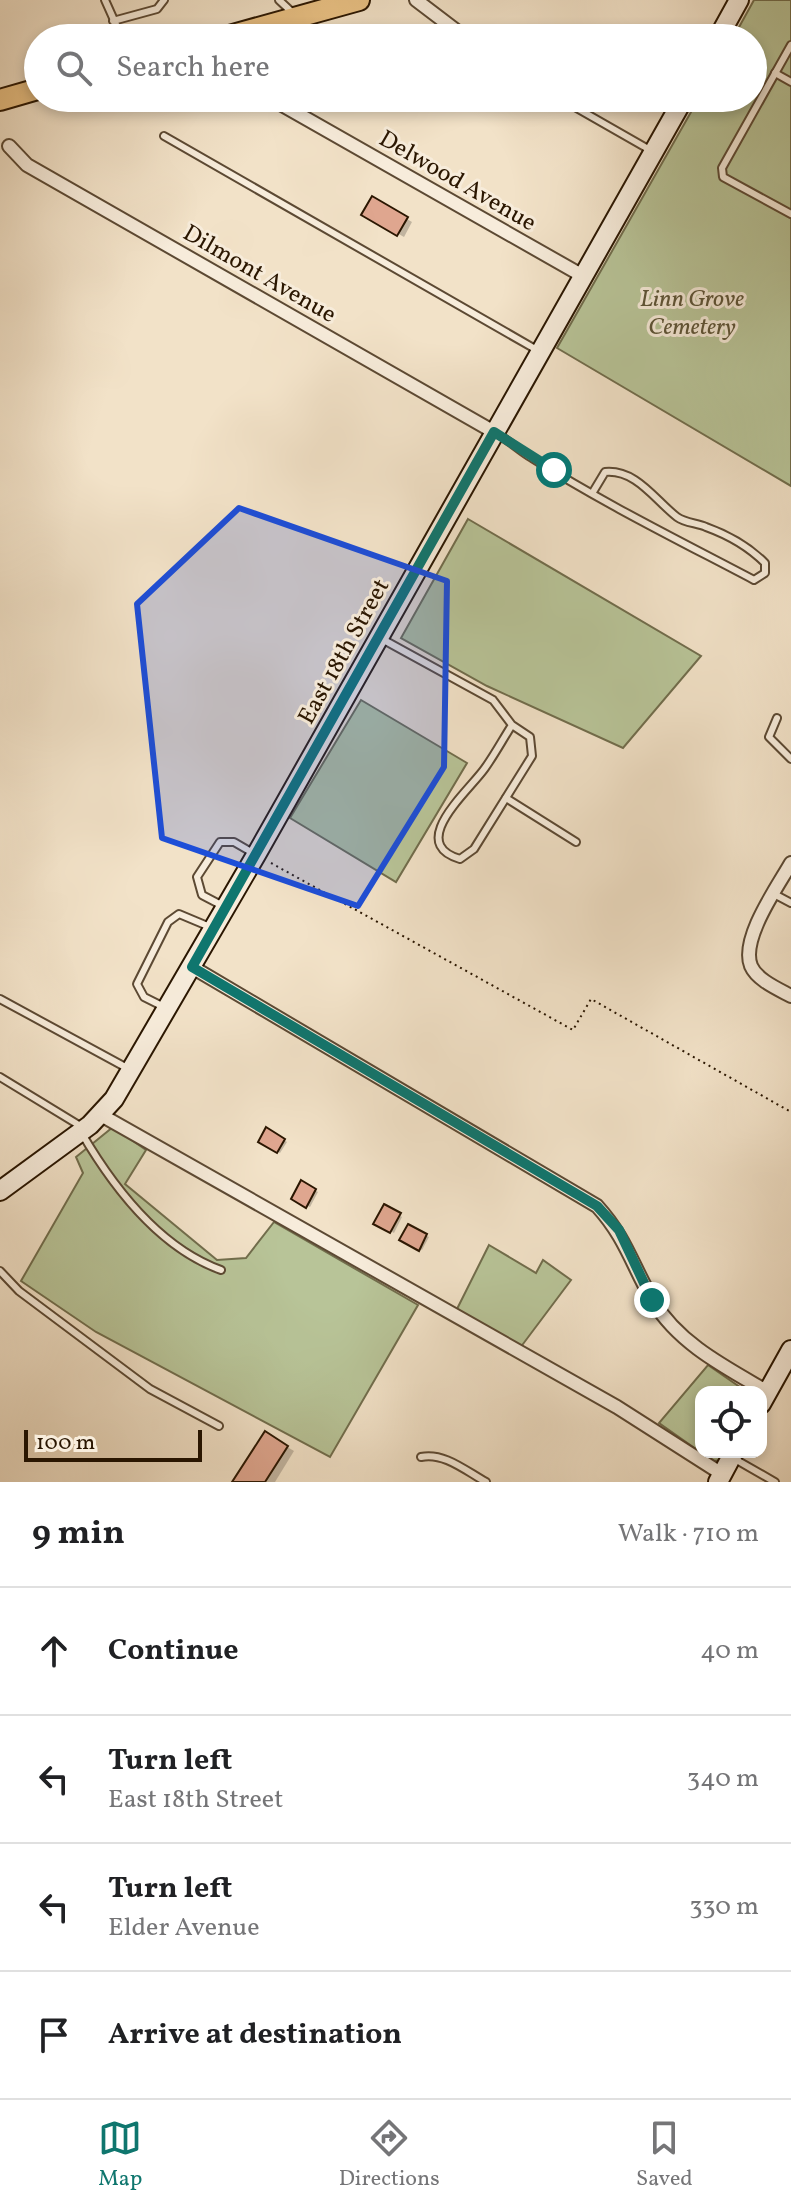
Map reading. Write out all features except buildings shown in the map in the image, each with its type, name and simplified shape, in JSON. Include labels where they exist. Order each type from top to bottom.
[{"type":"main road","points":[[272,24],[359,0]]},
{"type":"main road","points":[[0,100],[24,93]]},
{"type":"street","points":[[416,0],[448,24]]},
{"type":"street","points":[[726,24],[739,0]]},
{"type":"street","name":"Delwood Avenue","points":[[295,112],[583,276]]},
{"type":"street","name":"East 18th Street","points":[[0,1191],[101,1115],[131,1070],[226,908],[676,112]]},
{"type":"street","name":"Dilmont Avenue","points":[[9,146],[27,165],[494,432]]},
{"type":"street","points":[[791,863],[749,945],[751,967],[768,983],[791,996]]},
{"type":"street","points":[[192,967],[597,1206],[619,1230],[652,1300],[671,1326],[748,1386]]},
{"type":"street","points":[[101,1115],[617,1407],[720,1478],[731,1458]]},
{"type":"street","points":[[767,1393],[791,1350]]},
{"type":"lane","points":[[105,0],[115,24]]},
{"type":"lane","points":[[113,21],[157,9],[164,0]]},
{"type":"lane","points":[[279,0],[297,17]]},
{"type":"lane","points":[[767,87],[791,45]]},
{"type":"lane","points":[[775,73],[791,82]]},
{"type":"lane","points":[[583,112],[653,152]]},
{"type":"lane","points":[[753,112],[722,168],[723,177],[791,214]]},
{"type":"lane","points":[[164,136],[540,352]]},
{"type":"lane","points":[[494,432],[593,492],[754,580],[765,573],[765,563],[753,551],[705,526],[679,520],[645,486],[614,471],[605,472],[593,492]]},
{"type":"lane","points":[[379,637],[493,700],[512,725],[530,737],[532,756],[467,856],[460,859],[442,851],[437,838],[441,825],[483,772],[512,725]]},
{"type":"lane","points":[[777,718],[769,737],[791,759]]},
{"type":"lane","points":[[506,798],[576,842]]},
{"type":"lane","points":[[226,908],[202,895],[197,877],[220,842],[241,844],[256,855]]},
{"type":"lane","points":[[774,894],[791,903]]},
{"type":"lane","points":[[167,1008],[144,997],[137,984],[168,922],[179,914],[214,928]]},
{"type":"lane","points":[[0,999],[131,1070]]},
{"type":"lane","points":[[0,1077],[83,1130],[105,1173],[135,1209],[199,1262],[221,1270]]},
{"type":"lane","points":[[0,1271],[19,1291],[150,1389],[219,1426]]},
{"type":"lane","points":[[421,1457],[432,1455],[445,1459],[486,1482]]},
{"type":"lane","points":[[739,1458],[775,1482]]},
{"type":"path","points":[[256,855],[573,1030],[591,999],[791,1112]]},
{"type":"highlighted area","points":[[239,508],[447,581],[444,767],[358,906],[162,838],[137,604]]},
{"type":"green space","name":"Linn Grove Cemetery","points":[[754,0],[791,0],[791,486],[557,348],[691,112],[767,112],[767,24],[741,24]]},
{"type":"green space","points":[[468,519],[701,656],[623,748],[487,686],[401,638]]},
{"type":"green space","points":[[361,700],[467,763],[396,882],[290,818]]},
{"type":"green space","points":[[113,1127],[146,1150],[125,1184],[217,1260],[246,1258],[274,1222],[418,1305],[330,1457],[96,1332],[21,1281],[83,1173],[76,1157]]},
{"type":"green space","points":[[489,1245],[536,1273],[543,1260],[571,1280],[517,1352],[456,1311]]},
{"type":"green space","points":[[708,1365],[738,1386],[695,1386],[695,1448],[659,1423]]},
{"type":"route","points":[[554,470],[494,432],[192,967],[323,1048],[597,1206],[619,1230],[652,1300]]}]
